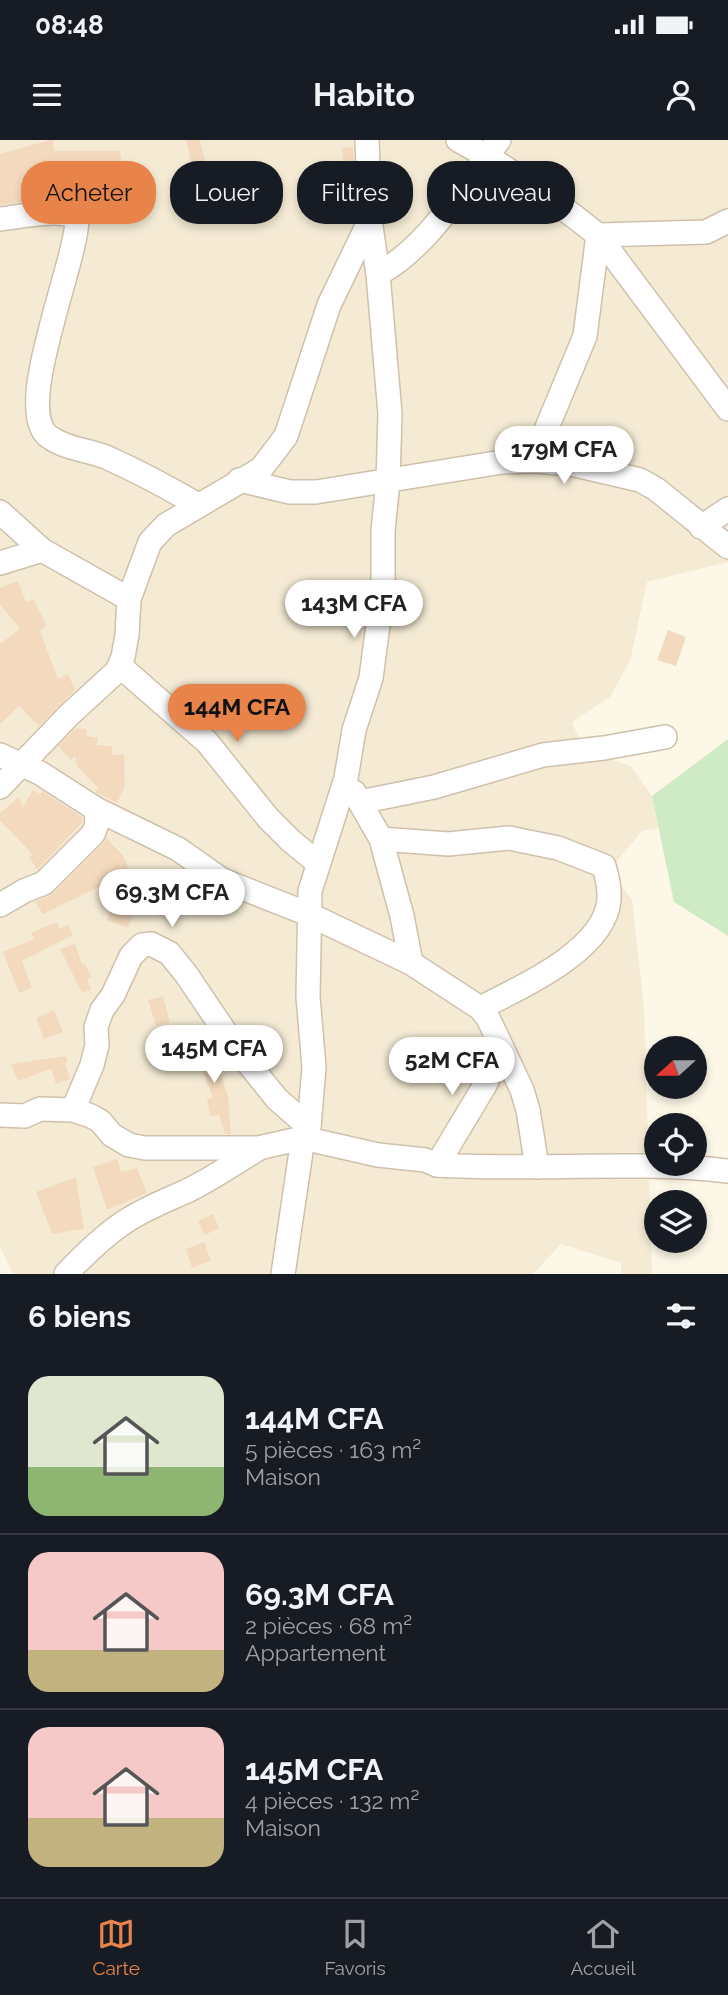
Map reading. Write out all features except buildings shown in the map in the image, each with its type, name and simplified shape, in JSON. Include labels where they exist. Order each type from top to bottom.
[{"type":"street","points":[[367,140],[368,161]]},
{"type":"street","points":[[458,140],[493,148],[598,235],[728,409]]},
{"type":"street","points":[[378,274],[399,262],[412,250],[493,148]]},
{"type":"street","points":[[0,219],[45,214],[70,215],[77,219],[43,359],[38,392],[39,421],[42,429],[58,442],[106,457],[159,482],[198,505]]},
{"type":"street","points":[[598,235],[706,232],[728,221]]},
{"type":"street","points":[[0,787],[69,715],[117,671],[127,635],[129,599],[150,542],[166,525],[261,469],[286,436],[329,305],[368,224]]},
{"type":"street","points":[[283,1274],[314,1067],[308,997],[310,891],[346,778],[354,730],[371,678],[383,587],[383,531],[390,414],[378,274],[371,224]]},
{"type":"street","points":[[536,461],[541,442],[585,336],[598,235]]},
{"type":"street","points":[[239,480],[290,492],[316,492],[502,461],[571,464],[640,481],[656,489],[728,547]]},
{"type":"street","points":[[701,527],[728,509]]},
{"type":"street","points":[[0,512],[42,550],[129,599]]},
{"type":"street","points":[[0,563],[42,550]]},
{"type":"street","points":[[120,666],[207,742],[268,818],[318,863]]},
{"type":"street","points":[[360,802],[433,788],[543,755],[665,737]]},
{"type":"street","points":[[0,755],[40,773],[96,809],[178,849],[222,880],[308,914],[411,963],[480,1008],[488,1018],[528,1110],[537,1167]]},
{"type":"street","points":[[346,778],[381,839],[402,916],[411,963]]},
{"type":"street","points":[[0,905],[44,883],[93,834],[97,824],[96,809]]},
{"type":"street","points":[[381,839],[448,844],[509,838],[558,848],[604,866],[609,902],[598,929],[579,950],[546,973],[480,1008]]},
{"type":"street","points":[[73,1110],[92,1065],[97,1045],[96,1027],[102,1010],[113,995],[131,956],[142,945],[151,944],[169,953],[236,1048],[306,1132],[378,1156],[425,1160],[437,1165],[647,1165],[728,1171]]},
{"type":"street","points":[[437,1165],[485,1085],[502,1048]]},
{"type":"street","points":[[0,1115],[25,1116],[40,1109],[73,1110],[100,1121],[112,1135],[129,1145],[145,1148],[258,1148]]},
{"type":"street","points":[[66,1274],[90,1249],[124,1222],[226,1169],[258,1148],[306,1132]]},
{"type":"shaded area","points":[[0,140],[728,140],[728,562],[647,582],[630,661],[610,697],[572,722],[584,751],[631,766],[652,796],[659,828],[642,831],[613,866],[622,887],[632,899],[644,1007],[644,1099],[647,1099],[647,1113],[644,1113],[644,1176],[649,1176],[649,1190],[644,1190],[644,1253],[651,1253],[652,1274],[621,1274],[621,1263],[561,1244],[533,1274],[13,1274],[0,1247]]},
{"type":"green space","points":[[728,739],[728,936],[674,902],[652,796]]}]
